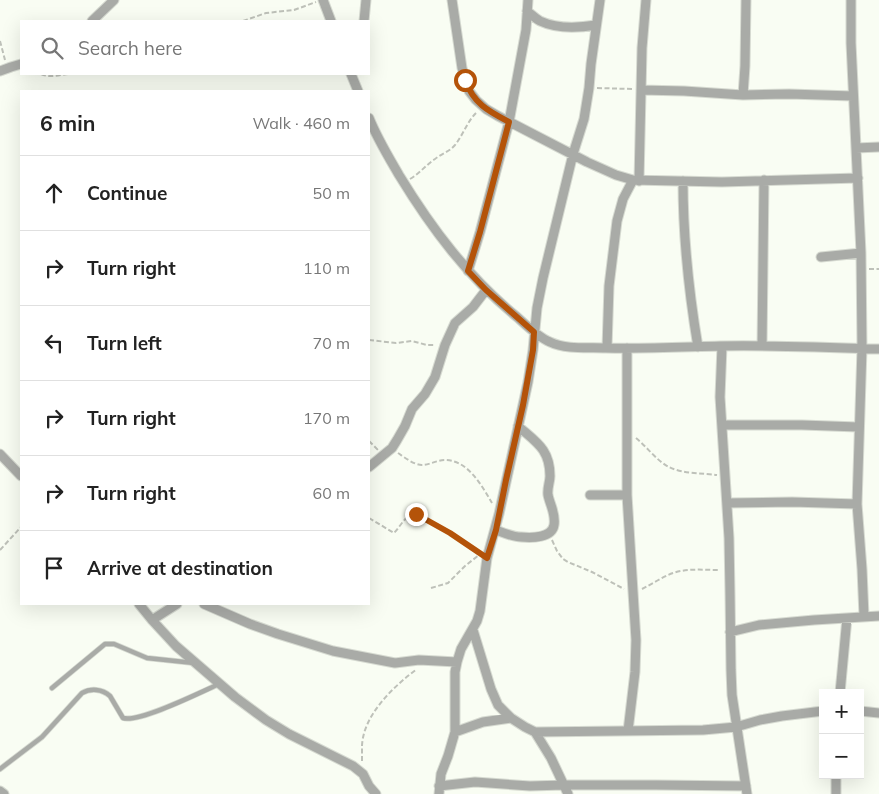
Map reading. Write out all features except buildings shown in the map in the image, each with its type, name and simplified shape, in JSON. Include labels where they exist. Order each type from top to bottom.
[{"type":"street","points":[[93,20],[114,0]]},
{"type":"street","points":[[322,0],[331,20]]},
{"type":"street","points":[[364,20],[366,0]]},
{"type":"street","points":[[452,0],[465,80],[469,91],[486,110],[616,175],[636,180],[683,181],[858,178]]},
{"type":"street","points":[[468,271],[509,122],[526,30],[528,0]]},
{"type":"street","points":[[600,0],[584,119],[573,154],[543,278],[528,382],[496,530],[486,565],[480,611],[473,630],[461,649],[457,662],[455,672],[455,732],[441,774],[439,790],[475,782],[530,786],[564,785],[747,790],[732,694],[730,570],[720,397],[722,346]]},
{"type":"street","points":[[607,348],[609,286],[617,221],[623,199],[636,180],[646,0]]},
{"type":"street","points":[[744,95],[746,0]]},
{"type":"street","points":[[852,0],[851,43],[861,253],[862,348],[857,504],[864,616]]},
{"type":"street","points":[[527,11],[539,20],[560,26],[580,27],[596,25]]},
{"type":"street","points":[[2,70],[20,64]]},
{"type":"street","points":[[351,75],[358,90]]},
{"type":"street","points":[[641,90],[744,95],[853,96]]},
{"type":"street","points":[[370,120],[381,144],[404,182],[436,231],[468,271],[486,290],[534,332],[550,342],[559,345],[607,348],[762,346],[879,349]]},
{"type":"street","points":[[856,148],[879,146]]},
{"type":"street","points":[[762,346],[764,180]]},
{"type":"street","points":[[683,181],[685,240],[698,347]]},
{"type":"street","points":[[821,257],[861,253]]},
{"type":"street","points":[[370,466],[392,448],[405,426],[412,409],[425,394],[435,377],[445,345],[456,322],[473,307],[486,290]]},
{"type":"street","points":[[627,348],[626,495],[636,640],[635,672],[628,731]]},
{"type":"street","points":[[722,425],[858,427]]},
{"type":"street","points":[[496,530],[521,537],[542,536],[549,534],[553,530],[555,523],[548,493],[550,474],[548,460],[542,447],[518,426]]},
{"type":"street","points":[[0,454],[20,475]]},
{"type":"street","points":[[590,495],[626,495]]},
{"type":"street","points":[[726,503],[792,502],[857,504]]},
{"type":"street","points":[[140,605],[176,646],[235,697],[289,734],[346,762],[363,774],[369,786],[376,794]]},
{"type":"street","points":[[152,620],[175,605]]},
{"type":"street","points":[[206,605],[250,624],[333,651],[395,663],[419,660],[457,662]]},
{"type":"street","points":[[730,632],[759,625],[879,616]]},
{"type":"street","points":[[840,689],[847,618]]},
{"type":"street","points":[[473,630],[491,689],[498,705],[512,718],[535,732],[703,730],[736,727],[760,720],[819,711]]},
{"type":"street","points":[[864,711],[879,713]]},
{"type":"street","points":[[455,732],[483,722],[512,718]]},
{"type":"street","points":[[535,732],[551,758],[568,794]]},
{"type":"street","points":[[836,779],[836,794]]},
{"type":"street","points":[[0,790],[4,794]]},
{"type":"lane","points":[[52,688],[105,644],[114,644],[147,658],[194,663]]},
{"type":"lane","points":[[0,769],[42,737],[82,693],[86,691],[92,689],[104,691],[110,696],[123,718],[126,719],[138,718],[220,684]]},
{"type":"path","points":[[247,20],[266,14],[301,8],[322,0]]},
{"type":"path","points":[[0,41],[4,57],[2,70]]},
{"type":"path","points":[[44,75],[60,75]]},
{"type":"path","points":[[589,88],[641,90]]},
{"type":"path","points":[[404,182],[451,149],[469,121],[483,106]]},
{"type":"path","points":[[370,340],[396,343],[412,341],[427,345],[445,345]]},
{"type":"path","points":[[627,430],[669,467],[690,472],[724,476]]},
{"type":"path","points":[[370,442],[384,455]]},
{"type":"path","points":[[392,448],[420,465],[444,460],[462,465],[483,488],[499,514]]},
{"type":"path","points":[[370,519],[394,533],[409,515],[416,514],[481,553],[448,583],[431,588]]},
{"type":"path","points":[[0,550],[20,529]]},
{"type":"path","points":[[549,534],[563,559],[634,594],[675,573],[700,569],[730,570]]},
{"type":"path","points":[[363,774],[362,744],[366,730],[378,706],[416,670],[432,660]]},
{"type":"route","points":[[416,514],[433,522],[487,558],[496,530],[528,382],[533,350],[534,332],[486,290],[468,271],[509,122],[486,110],[469,91],[465,80]]}]
